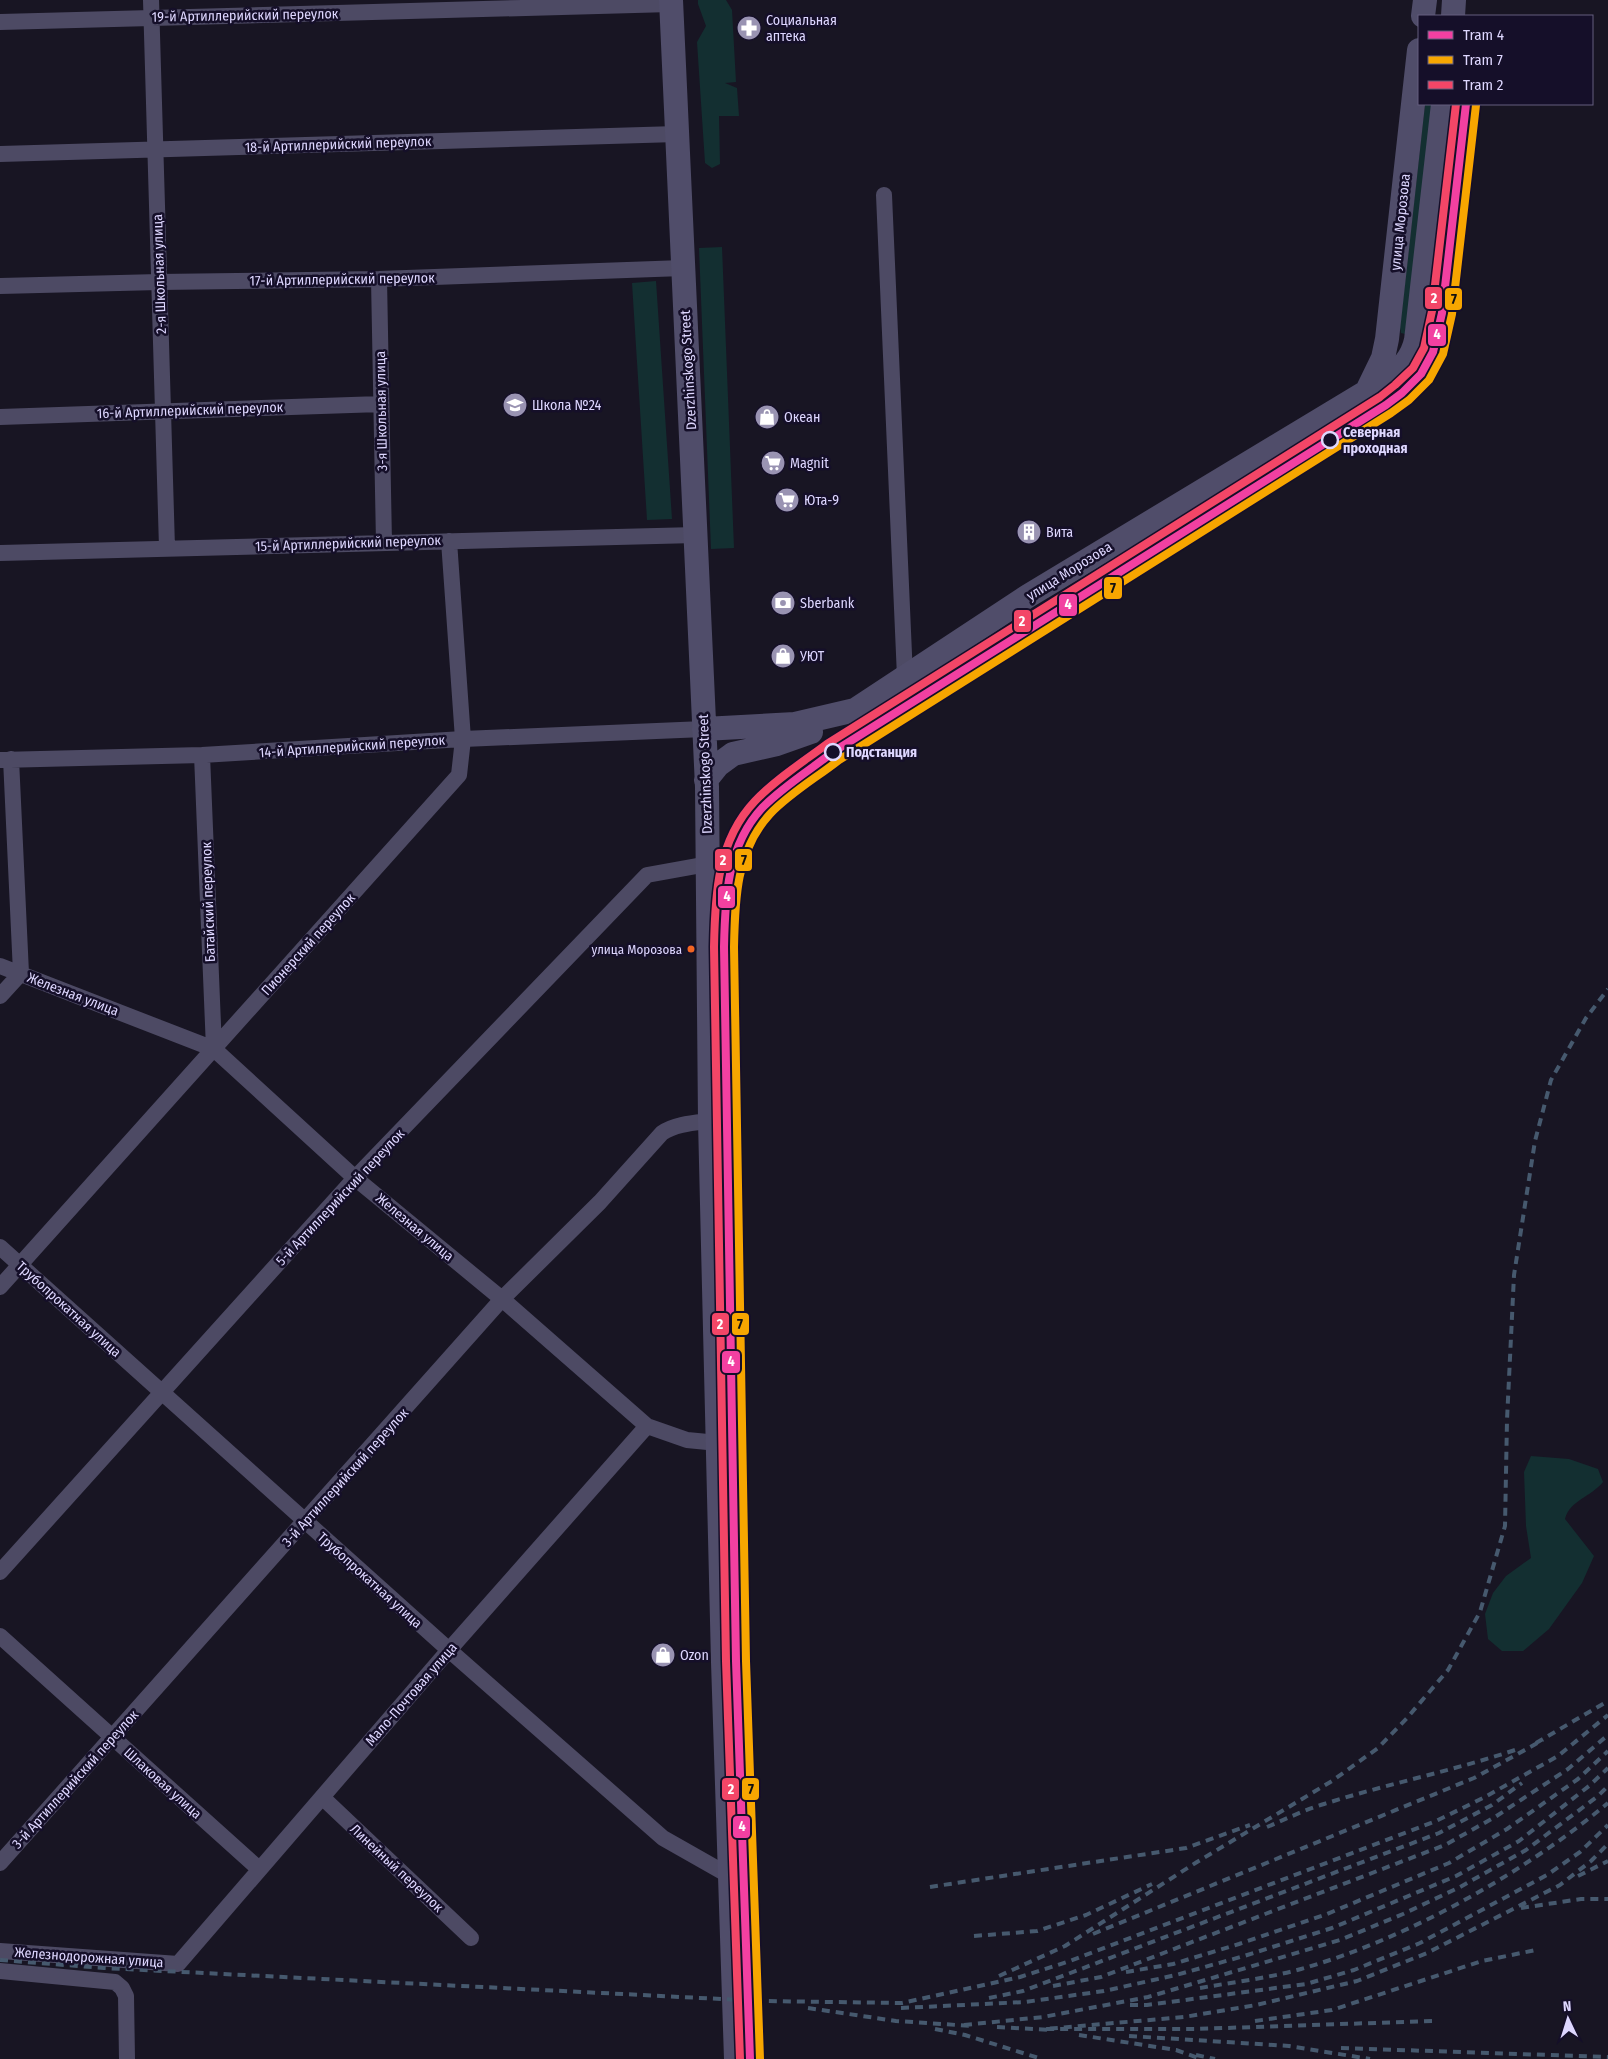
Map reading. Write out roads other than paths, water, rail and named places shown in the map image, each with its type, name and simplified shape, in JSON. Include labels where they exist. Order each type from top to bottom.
[{"type":"main road","points":[[1423,15],[1425,0]]},
{"type":"main road","points":[[1453,15],[1454,0]]},
{"type":"main road","name":"Dzerzhinskogo Street","points":[[671,2],[706,780],[710,1121],[736,2059]]},
{"type":"main road","name":"улица Морозова","points":[[1391,364],[1387,339],[1418,59]]},
{"type":"main road","name":"улица Морозова","points":[[704,729],[795,724],[855,710],[1036,591],[1367,390],[1391,364],[1410,359],[1416,340],[1443,105]]},
{"type":"main road","points":[[706,780],[718,765],[733,754],[777,744],[806,734],[855,710]]},
{"type":"street","name":"2-я Школьная улица","points":[[151,0],[167,548]]},
{"type":"street","name":"19-й Артиллерийский переулок","points":[[0,22],[671,2]]},
{"type":"street","name":"18-й Артиллерийский переулок","points":[[0,154],[677,134]]},
{"type":"street","points":[[884,195],[905,677]]},
{"type":"street","name":"17-й Артиллерийский переулок","points":[[0,286],[379,279],[683,268]]},
{"type":"street","name":"3-я Школьная улица","points":[[379,279],[384,543]]},
{"type":"street","name":"16-й Артиллерийский переулок","points":[[0,417],[381,404]]},
{"type":"street","name":"15-й Артиллерийский переулок","points":[[0,553],[696,534]]},
{"type":"street","name":"Пионерский переулок","points":[[0,1287],[459,775],[464,739],[449,541]]},
{"type":"street","name":"14-й Артиллерийский переулок","points":[[6,760],[202,755],[464,739],[704,729]]},
{"type":"street","name":"Батайский переулок","points":[[202,755],[214,1049]]},
{"type":"street","points":[[0,996],[21,973],[6,760]]},
{"type":"street","name":"5-й Артиллерийский переулок","points":[[0,1572],[355,1178],[647,875],[708,864]]},
{"type":"street","name":"Железная улица","points":[[0,966],[214,1049],[355,1178],[502,1299],[647,1426],[686,1440],[718,1443]]},
{"type":"street","name":"3-й Артиллерийский переулок","points":[[0,1863],[502,1299],[600,1202],[662,1133],[669,1128],[710,1121]]},
{"type":"street","name":"Трубопрокатная улица","points":[[0,1247],[305,1522],[663,1838],[730,1876]]},
{"type":"street","name":"Мало-Почтовая улица","points":[[178,1964],[449,1650],[647,1426]]},
{"type":"street","name":"Шлаковая улица","points":[[0,1636],[259,1869]]},
{"type":"street","name":"Линейный переулок","points":[[322,1797],[471,1938]]},
{"type":"street","name":"Железнодорожная улица","points":[[0,1951],[178,1964]]},
{"type":"street","name":"Железнодорожная улица","points":[[0,1971],[115,1982],[122,1988],[126,1996],[126,2059]]},
{"type":"railway","points":[[999,1976],[1065,1946],[1197,1862],[1332,1781],[1378,1748],[1407,1718],[1448,1670],[1480,1612],[1505,1526],[1507,1420],[1514,1275],[1535,1141],[1551,1080],[1586,1018],[1608,989]]},
{"type":"railway","points":[[1536,1743],[1608,1701]]},
{"type":"railway","points":[[0,1960],[104,1968],[761,2001],[902,2003],[1020,1977],[1070,1961],[1436,1821],[1485,1797],[1558,1756],[1608,1715]]},
{"type":"railway","points":[[1053,1986],[1101,1977],[1445,1845],[1495,1817],[1568,1769],[1608,1735]]},
{"type":"railway","points":[[1093,1934],[1474,1778],[1543,1740]]},
{"type":"railway","points":[[1267,1827],[1324,1804],[1515,1750]]},
{"type":"railway","points":[[1126,1972],[1173,1964],[1239,1944],[1327,1914],[1449,1863],[1507,1829],[1578,1779],[1608,1751]]},
{"type":"railway","points":[[901,2008],[1025,2002],[1104,1991],[1176,1975],[1332,1928],[1456,1876],[1519,1841],[1589,1786],[1608,1768]]},
{"type":"railway","points":[[989,1998],[1023,1991],[1439,1833],[1492,1805],[1522,1783]]},
{"type":"railway","points":[[964,2025],[1043,2017],[1148,1997],[1340,1940],[1403,1914],[1460,1887],[1526,1850],[1598,1796],[1608,1786]]},
{"type":"railway","points":[[1200,1988],[1301,1969],[1341,1956],[1423,1922],[1463,1901],[1540,1854],[1608,1803]]},
{"type":"railway","points":[[930,1887],[1186,1848],[1250,1825]]},
{"type":"railway","points":[[1130,2005],[1147,2005],[1306,1984],[1354,1970],[1420,1943],[1547,1875],[1580,1852],[1608,1825]]},
{"type":"railway","points":[[1432,2021],[1195,2029],[1045,2029],[1184,2017],[1256,2005],[1357,1981],[1427,1953],[1560,1885],[1591,1861],[1608,1844]]},
{"type":"railway","points":[[1578,1876],[1608,1861]]},
{"type":"railway","points":[[974,1936],[1037,1931],[1086,1915],[1152,1884]]},
{"type":"railway","points":[[1521,1908],[1581,1899],[1608,1899]]},
{"type":"railway","points":[[1255,2021],[1332,2010],[1482,1961],[1536,1950]]},
{"type":"railway","points":[[808,2008],[896,2021],[972,2026]]},
{"type":"railway","points":[[997,2027],[1052,2030]]},
{"type":"railway","points":[[935,2029],[965,2035],[1042,2059]]},
{"type":"railway","points":[[1079,2035],[1176,2050],[1201,2059]]},
{"type":"railway","points":[[1129,2036],[1289,2046],[1370,2059]]},
{"type":"railway","points":[[1341,2048],[1608,2057]]},
{"type":"railway","points":[[1196,2055],[1215,2059]]},
{"type":"tram line","name":"2","points":[[740,2059],[726,1661],[714,947],[717,888],[726,851],[742,817],[755,801],[781,778],[827,744],[1380,397],[1413,368],[1424,348],[1432,311],[1456,105]]},
{"type":"tram line","name":"4","points":[[750,2059],[736,1661],[724,947],[727,891],[735,855],[751,822],[763,807],[788,785],[833,752],[1386,405],[1402,393],[1421,374],[1433,352],[1442,313],[1466,105]]},
{"type":"tram line","name":"7","points":[[760,2059],[746,1661],[734,947],[737,894],[744,860],[759,828],[770,814],[795,792],[839,760],[1391,413],[1409,400],[1429,380],[1443,354],[1452,314],[1476,105]]},
{"type":"place","name":"Социальная аптека","points":[[749,28]]},
{"type":"place","name":"Школа №24","points":[[515,405]]},
{"type":"place","name":"Океан","points":[[767,417]]},
{"type":"place","name":"Северная проходная","points":[[1330,440]]},
{"type":"place","name":"Magnit","points":[[773,463]]},
{"type":"place","name":"Юта-9","points":[[787,500]]},
{"type":"place","name":"Вита","points":[[1029,532]]},
{"type":"place","name":"Sberbank","points":[[783,603]]},
{"type":"place","name":"УЮТ","points":[[783,656]]},
{"type":"place","name":"Подстанция","points":[[833,752]]},
{"type":"place","name":"улица Морозова","points":[[691,949]]},
{"type":"place","name":"Ozon","points":[[663,1655]]}]
